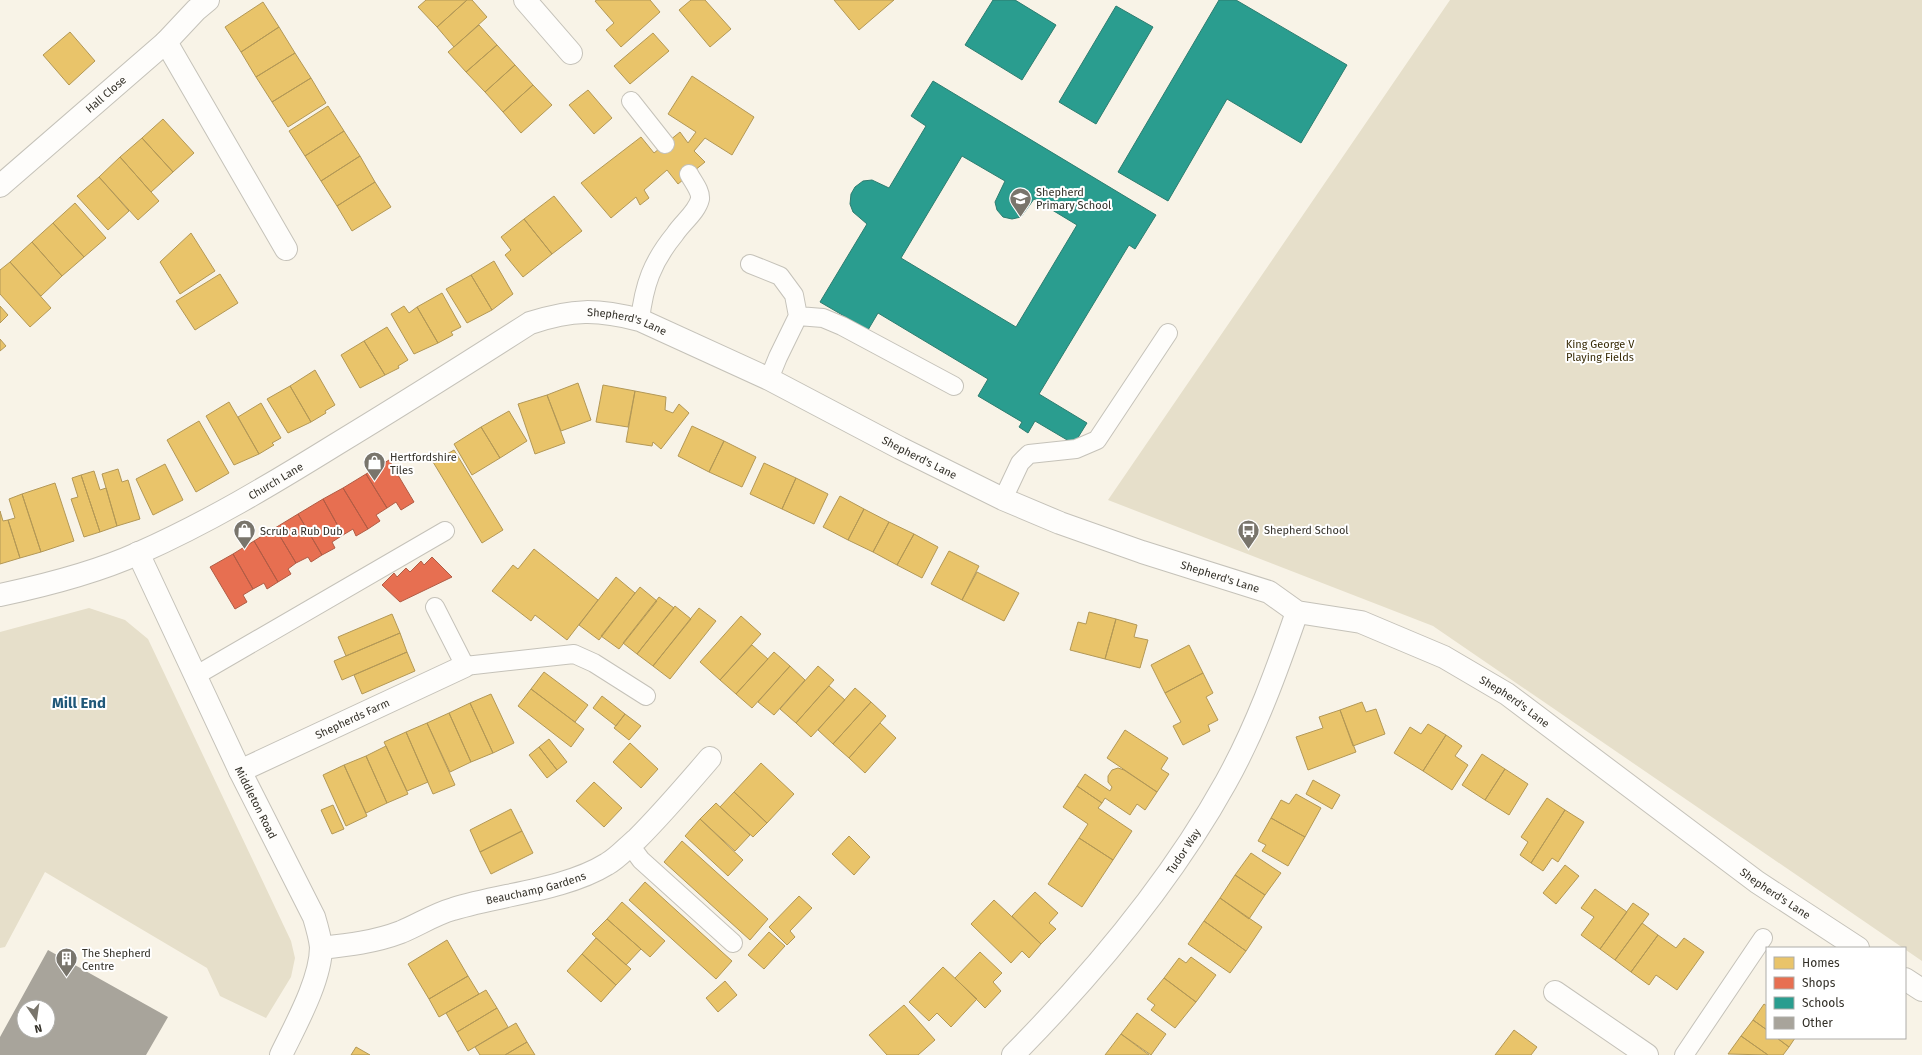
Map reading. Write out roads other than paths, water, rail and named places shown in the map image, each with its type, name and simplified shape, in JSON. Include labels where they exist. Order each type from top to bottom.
[{"type":"street","name":"Hall Close","points":[[0,186],[166,42],[196,10],[208,0]]},
{"type":"street","points":[[526,0],[571,53]]},
{"type":"street","points":[[166,42],[286,249]]},
{"type":"street","name":"Shepherd's Lane","points":[[530,323],[572,312],[597,311],[640,320],[769,379],[900,448],[1060,523],[1142,552],[1269,592],[1297,612],[1362,622],[1444,657],[1507,694],[1757,882],[1856,947]]},
{"type":"street","name":"Church Lane","points":[[0,595],[49,584],[138,554],[185,531],[274,482],[530,323]]},
{"type":"street","name":"Middleton Road","points":[[138,554],[240,771],[314,917],[321,948],[317,970],[306,1003],[281,1055]]},
{"type":"street","name":"Tudor Way","points":[[1013,1055],[1056,1011],[1125,931],[1180,855],[1226,782],[1270,689],[1297,612]]},
{"type":"street","name":"Shepherds Farm","points":[[240,771],[465,666]]},
{"type":"street","name":"Beauchamp Gardens","points":[[321,948],[381,938],[400,932],[447,911],[478,901],[525,893],[586,874],[607,864],[630,845],[661,815],[710,758]]},
{"type":"street","points":[[1906,980],[1922,990]]},
{"type":"street","points":[[1555,992],[1647,1055]]},
{"type":"lane","points":[[631,101],[665,144]]},
{"type":"lane","points":[[640,320],[643,296],[654,264],[674,234],[698,205],[700,197],[699,190],[689,174]]},
{"type":"lane","points":[[750,264],[780,276],[794,294],[798,316],[769,379]]},
{"type":"lane","points":[[798,316],[823,318],[842,326],[954,386]]},
{"type":"lane","points":[[1004,498],[1020,463],[1029,454],[1076,450],[1098,440],[1168,333]]},
{"type":"lane","points":[[195,676],[445,531]]},
{"type":"lane","points":[[435,606],[465,666],[574,654],[594,663],[646,696]]},
{"type":"lane","points":[[630,845],[642,860],[734,943]]},
{"type":"lane","points":[[1684,1055],[1763,938]]},
{"type":"place","name":"Shepherd Primary School","points":[[1020,218]]},
{"type":"place","name":"Hertfordshire Tiles","points":[[374,482]]},
{"type":"place","name":"Scrub a Rub Dub","points":[[245,550]]},
{"type":"place","name":"Shepherd School","points":[[1248,550]]},
{"type":"place","name":"The Shepherd Centre","points":[[66,978]]},
{"type":"district","name":"Mill End","points":[[79,703]]},
{"type":"park label","name":"King George V Playing Fields","points":[[1600,350]]}]
